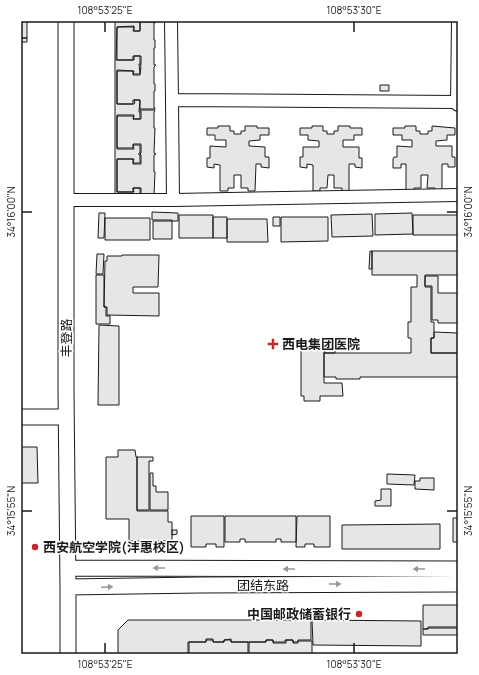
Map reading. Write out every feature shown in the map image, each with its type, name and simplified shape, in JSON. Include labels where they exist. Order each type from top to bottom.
[{"type":"street","name":"丰登路","points":[[66,21],[65,200],[68,654]]},
{"type":"street","points":[[170,21],[173,200]]},
{"type":"street","points":[[172,100],[457,104],[458,21]]},
{"type":"street","points":[[65,200],[173,200],[458,195]]},
{"type":"street","points":[[21,416],[66,417]]},
{"type":"street","points":[[68,568],[458,569]]},
{"type":"street","name":"团结东路","points":[[68,587],[458,584]]},
{"type":"building","points":[[21,21],[27,21],[27,38],[21,38]]},
{"type":"building","points":[[115,21],[140,21],[140,31],[134,31],[134,26],[117,27],[116,60],[134,60],[134,56],[140,56],[140,74],[133,74],[134,71],[117,70],[117,104],[134,104],[134,100],[140,100],[140,119],[133,119],[134,115],[117,115],[117,149],[134,149],[133,145],[140,145],[140,163],[133,163],[134,159],[117,159],[117,192],[134,192],[133,188],[140,188],[140,196],[115,198]]},
{"type":"building","points":[[140,22],[155,22],[155,109],[140,109],[140,100],[133,100],[133,104],[117,104],[117,71],[133,71],[133,75],[140,75],[141,56],[133,56],[133,60],[117,60],[117,27],[134,27],[133,31],[140,31]]},
{"type":"building","points":[[21,38],[27,38],[27,42],[21,42]]},
{"type":"building","points":[[380,85],[389,85],[389,91],[380,91]]},
{"type":"building","points":[[140,110],[155,110],[154,153],[156,154],[154,155],[154,196],[141,196],[141,188],[133,188],[133,192],[117,192],[117,159],[133,159],[133,164],[141,164],[141,144],[133,144],[133,148],[117,148],[117,116],[134,116],[133,119],[141,119]]},
{"type":"building","points":[[218,126],[230,126],[230,131],[234,131],[234,134],[241,134],[241,131],[245,131],[245,126],[269,128],[269,135],[260,135],[260,140],[249,141],[249,146],[265,147],[265,157],[269,157],[269,168],[261,167],[261,164],[256,164],[255,191],[248,191],[248,188],[241,188],[241,175],[234,175],[234,188],[228,188],[228,191],[220,191],[220,165],[214,164],[214,168],[207,167],[207,158],[210,158],[210,146],[226,147],[226,140],[215,140],[215,135],[207,135],[207,128],[218,128]]},
{"type":"building","points":[[312,126],[323,126],[323,131],[327,131],[327,134],[334,134],[334,131],[338,131],[338,126],[362,128],[362,135],[354,135],[354,140],[343,140],[343,147],[359,147],[359,158],[362,158],[362,168],[355,167],[355,164],[349,164],[349,191],[342,191],[342,188],[334,188],[334,175],[328,175],[327,188],[320,188],[320,191],[313,191],[313,165],[307,164],[307,168],[300,167],[300,157],[303,157],[303,147],[319,147],[319,141],[308,140],[308,135],[300,135],[300,128],[312,128]]},
{"type":"building","points":[[405,126],[416,126],[416,131],[420,131],[420,134],[428,134],[428,131],[432,131],[432,126],[455,128],[455,135],[447,135],[447,140],[436,141],[436,146],[452,146],[452,157],[455,157],[455,167],[448,167],[448,164],[442,164],[442,191],[435,191],[435,188],[427,188],[428,175],[421,175],[421,188],[414,188],[414,191],[406,191],[406,164],[401,164],[401,168],[393,168],[393,159],[394,157],[397,157],[397,146],[412,147],[412,140],[402,140],[402,135],[393,135],[393,128],[405,128]]},
{"type":"building","points":[[152,212],[178,213],[178,221],[152,220]]},
{"type":"building","points":[[99,213],[105,213],[104,238],[98,238]]},
{"type":"building","points":[[412,213],[413,234],[375,235],[375,214]]},
{"type":"building","points":[[372,214],[373,236],[332,237],[331,215]]},
{"type":"building","points":[[179,215],[213,215],[213,238],[179,238]]},
{"type":"building","points":[[413,215],[458,215],[458,235],[413,235]]},
{"type":"building","points":[[213,217],[227,217],[227,238],[213,238]]},
{"type":"building","points":[[273,217],[280,217],[280,226],[273,226]]},
{"type":"building","points":[[281,217],[328,217],[328,241],[281,242]]},
{"type":"building","points":[[105,218],[150,218],[150,240],[105,240]]},
{"type":"building","points":[[227,219],[267,219],[268,242],[227,242]]},
{"type":"building","points":[[153,221],[172,221],[172,239],[153,239]]},
{"type":"building","points":[[370,251],[372,251],[372,269],[369,269]]},
{"type":"building","points":[[372,251],[458,251],[458,275],[425,275],[425,287],[431,287],[431,322],[434,322],[434,338],[431,338],[431,353],[458,353],[458,377],[360,377],[360,379],[336,379],[336,377],[324,377],[324,353],[411,353],[411,338],[408,338],[408,322],[411,322],[411,287],[417,287],[417,275],[372,275]]},
{"type":"building","points":[[97,254],[104,254],[103,274],[96,274]]},
{"type":"building","points":[[159,255],[158,287],[133,287],[133,293],[159,293],[159,316],[107,315],[107,307],[104,307],[105,261],[107,261],[107,256]]},
{"type":"building","points":[[96,275],[104,275],[104,307],[106,307],[106,316],[110,316],[110,324],[96,324]]},
{"type":"building","points":[[425,276],[438,276],[438,293],[458,293],[458,323],[438,323],[438,320],[432,320],[432,286],[425,286]]},
{"type":"building","points":[[99,325],[119,326],[119,405],[98,405]]},
{"type":"building","points":[[434,332],[458,333],[458,353],[431,353],[431,338],[434,338]]},
{"type":"building","points":[[324,346],[324,383],[342,383],[343,396],[320,396],[320,401],[304,401],[304,396],[301,396],[301,347]]},
{"type":"building","points":[[325,347],[335,347],[335,353],[325,353]]},
{"type":"building","points":[[21,447],[37,447],[38,483],[21,483]]},
{"type":"building","points":[[118,450],[135,450],[137,457],[137,511],[168,511],[168,522],[172,522],[172,541],[129,541],[129,519],[106,519],[106,457],[118,457]]},
{"type":"building","points":[[137,457],[153,457],[153,461],[149,461],[149,510],[137,510]]},
{"type":"building","points":[[150,473],[153,473],[153,486],[156,486],[156,492],[168,492],[168,510],[150,510]]},
{"type":"building","points":[[387,474],[415,475],[414,485],[387,484]]},
{"type":"building","points":[[420,478],[434,478],[434,490],[415,489],[415,481],[420,481]]},
{"type":"building","points":[[381,489],[391,489],[391,506],[375,506],[375,501],[381,500]]},
{"type":"building","points":[[191,516],[224,516],[224,547],[216,547],[216,544],[206,544],[206,547],[191,547]]},
{"type":"building","points":[[225,516],[296,516],[296,542],[281,542],[281,539],[276,539],[276,542],[245,542],[245,539],[240,539],[240,542],[225,542]]},
{"type":"building","points":[[297,516],[330,516],[330,547],[314,547],[314,544],[305,544],[305,547],[296,547]]},
{"type":"building","points":[[453,518],[458,518],[458,542],[453,542]]},
{"type":"building","points":[[440,524],[440,549],[342,549],[342,525]]},
{"type":"building","points":[[172,530],[177,530],[177,534],[172,535]]},
{"type":"building","points":[[423,605],[458,605],[458,627],[428,627],[428,629],[423,629]]},
{"type":"building","points":[[311,619],[311,640],[298,640],[298,642],[293,642],[293,640],[273,642],[273,640],[266,640],[266,642],[231,642],[231,639],[224,640],[224,642],[213,642],[213,639],[206,639],[206,642],[188,642],[188,654],[118,654],[118,630],[128,620]]},
{"type":"building","points":[[312,620],[421,621],[421,646],[313,645]]},
{"type":"building","points":[[458,628],[458,635],[423,635],[423,629]]},
{"type":"building","points":[[206,640],[213,640],[213,642],[224,642],[224,640],[231,640],[231,642],[248,642],[248,654],[189,654],[189,642],[206,642]]},
{"type":"building","points":[[266,640],[273,640],[273,643],[286,643],[286,640],[293,640],[293,643],[298,643],[298,641],[312,641],[312,654],[249,654],[249,642],[266,642]]},
{"type":"place","name":"西电集团医院","points":[[273,344]]},
{"type":"place","name":"西安航空学院(沣惠校区)","points":[[35,547]]},
{"type":"place","name":"中国邮政储蓄银行","points":[[359,614]]}]
